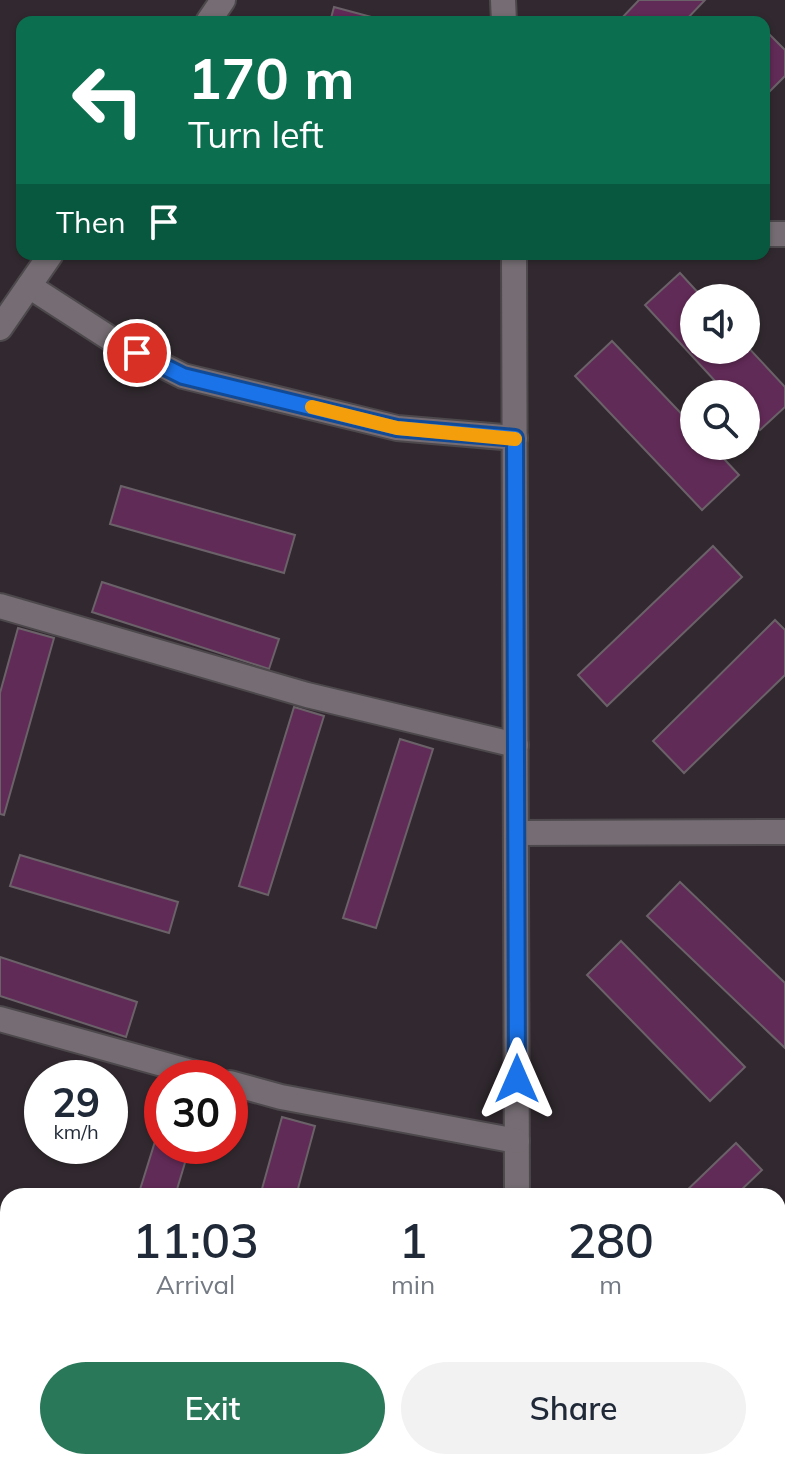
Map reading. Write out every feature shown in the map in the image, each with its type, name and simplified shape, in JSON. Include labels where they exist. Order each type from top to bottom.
[{"type":"street","points":[[0,328],[47,260]]},
{"type":"street","points":[[514,260],[517,1188]]},
{"type":"street","points":[[29,286],[114,341],[183,376],[397,428],[515,438]]},
{"type":"street","points":[[0,606],[307,695],[516,745]]},
{"type":"street","points":[[516,833],[785,832]]},
{"type":"street","points":[[0,1019],[148,1060]]},
{"type":"street","points":[[248,1088],[295,1100],[517,1141]]},
{"type":"building","points":[[639,0],[705,0],[690,16],[624,16]]},
{"type":"building","points":[[334,7],[368,16],[332,16]]},
{"type":"building","points":[[770,35],[785,50],[785,76],[770,91]]},
{"type":"building","points":[[680,273],[690,284],[680,284],[680,343],[645,305]]},
{"type":"building","points":[[612,341],[680,412],[680,460],[725,460],[739,475],[702,510],[575,376]]},
{"type":"building","points":[[760,360],[785,387],[785,407],[760,430],[760,380],[714,380],[699,364],[760,364]]},
{"type":"building","points":[[121,486],[295,535],[284,573],[110,524]]},
{"type":"building","points":[[713,546],[742,577],[607,706],[578,675]]},
{"type":"building","points":[[102,582],[279,639],[269,669],[92,612]]},
{"type":"building","points":[[775,620],[785,630],[785,675],[684,773],[653,741]]},
{"type":"building","points":[[18,628],[54,638],[4,815],[0,814],[0,693]]},
{"type":"building","points":[[294,707],[324,716],[268,895],[239,886]]},
{"type":"building","points":[[400,739],[433,749],[376,928],[343,918]]},
{"type":"building","points":[[20,855],[178,902],[169,933],[10,886]]},
{"type":"building","points":[[680,882],[785,983],[785,1048],[647,916]]},
{"type":"building","points":[[621,941],[745,1067],[710,1101],[587,975]]},
{"type":"building","points":[[0,957],[137,1002],[126,1037],[0,996]]},
{"type":"building","points":[[282,1117],[315,1126],[298,1188],[262,1188]]},
{"type":"building","points":[[736,1143],[762,1170],[743,1188],[689,1188]]},
{"type":"building","points":[[148,1164],[185,1164],[177,1188],[140,1188]]},
{"type":"slow traffic","points":[[312,407],[397,428],[515,439]]},
{"type":"route","points":[[137,353],[183,376],[397,428],[515,438],[517,1079]]}]
